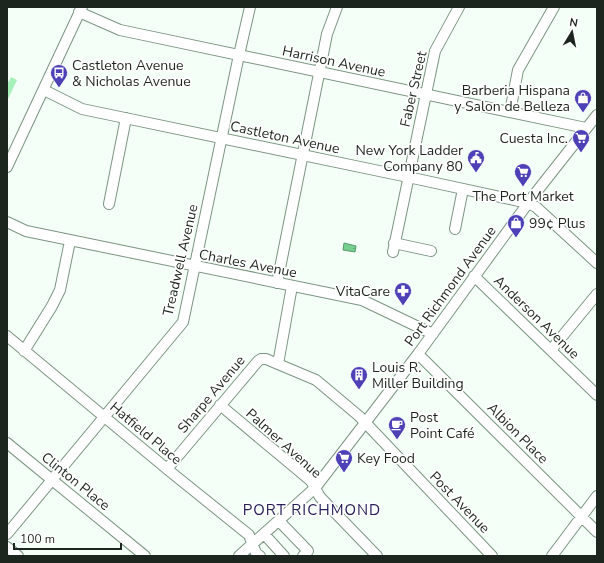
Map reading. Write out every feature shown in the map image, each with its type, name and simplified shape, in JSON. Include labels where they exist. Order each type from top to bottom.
[{"type":"street","name":"Treadwell Avenue","points":[[7,534],[183,322],[250,7]]},
{"type":"street","points":[[277,283],[327,34],[337,7]]},
{"type":"street","name":"Faber Street","points":[[431,251],[394,247],[435,50],[459,7]]},
{"type":"street","points":[[510,112],[518,70],[554,7]]},
{"type":"street","name":"Harrison Avenue","points":[[80,10],[120,30],[586,128]]},
{"type":"street","points":[[7,167],[80,10]]},
{"type":"street","name":"Castleton Avenue","points":[[44,90],[82,109],[408,177],[528,204],[536,207],[597,263]]},
{"type":"street","name":"Port Richmond Avenue","points":[[239,556],[315,488],[366,423],[528,204],[597,115]]},
{"type":"street","points":[[109,204],[126,118]]},
{"type":"street","points":[[455,229],[463,189]]},
{"type":"street","name":"Charles Avenue","points":[[7,222],[26,231],[70,241],[362,300],[433,334]]},
{"type":"street","points":[[24,351],[52,306],[60,290],[70,241]]},
{"type":"street","name":"Anderson Avenue","points":[[474,276],[597,395]]},
{"type":"street","points":[[278,364],[292,286]]},
{"type":"street","points":[[551,350],[597,294]]},
{"type":"street","name":"Hatfield Place","points":[[7,336],[249,535],[256,553],[260,556]]},
{"type":"street","name":"Albion Place","points":[[418,354],[597,532]]},
{"type":"street","name":"Sharpe Avenue","points":[[167,469],[220,404],[261,358],[278,364]]},
{"type":"street","name":"Post Avenue","points":[[278,364],[316,380],[360,416],[492,556]]},
{"type":"street","name":"Palmer Avenue","points":[[220,404],[311,481],[320,497],[377,556]]},
{"type":"street","name":"Clinton Place","points":[[7,443],[145,556]]},
{"type":"street","points":[[552,556],[597,496]]},
{"type":"street","points":[[279,521],[308,551],[303,556]]},
{"type":"street","points":[[264,534],[284,556]]},
{"type":"street","points":[[7,547],[18,556]]},
{"type":"shaded area","points":[[11,77],[17,80],[7,101],[7,79],[9,82]]},
{"type":"water","points":[[344,243],[356,246],[355,252],[343,250]]},
{"type":"place","name":"Castleton Avenue & Nicholas Avenue","points":[[59,88]]},
{"type":"place","name":"Barberia Hispana y Salon de Belleza","points":[[583,113]]},
{"type":"place","name":"Cuesta Inc.","points":[[581,153]]},
{"type":"place","name":"New York Ladder Company 80","points":[[476,173]]},
{"type":"place","name":"The Port Market","points":[[523,187]]},
{"type":"place","name":"99¢ Plus","points":[[516,238]]},
{"type":"place","name":"VitaCare","points":[[403,306]]},
{"type":"place","name":"Louis R. Miller Building","points":[[359,390]]},
{"type":"place","name":"Post Point Café","points":[[397,440]]},
{"type":"place","name":"Key Food","points":[[344,473]]},
{"type":"district","name":"PORT RICHMOND","points":[[312,510]]}]
